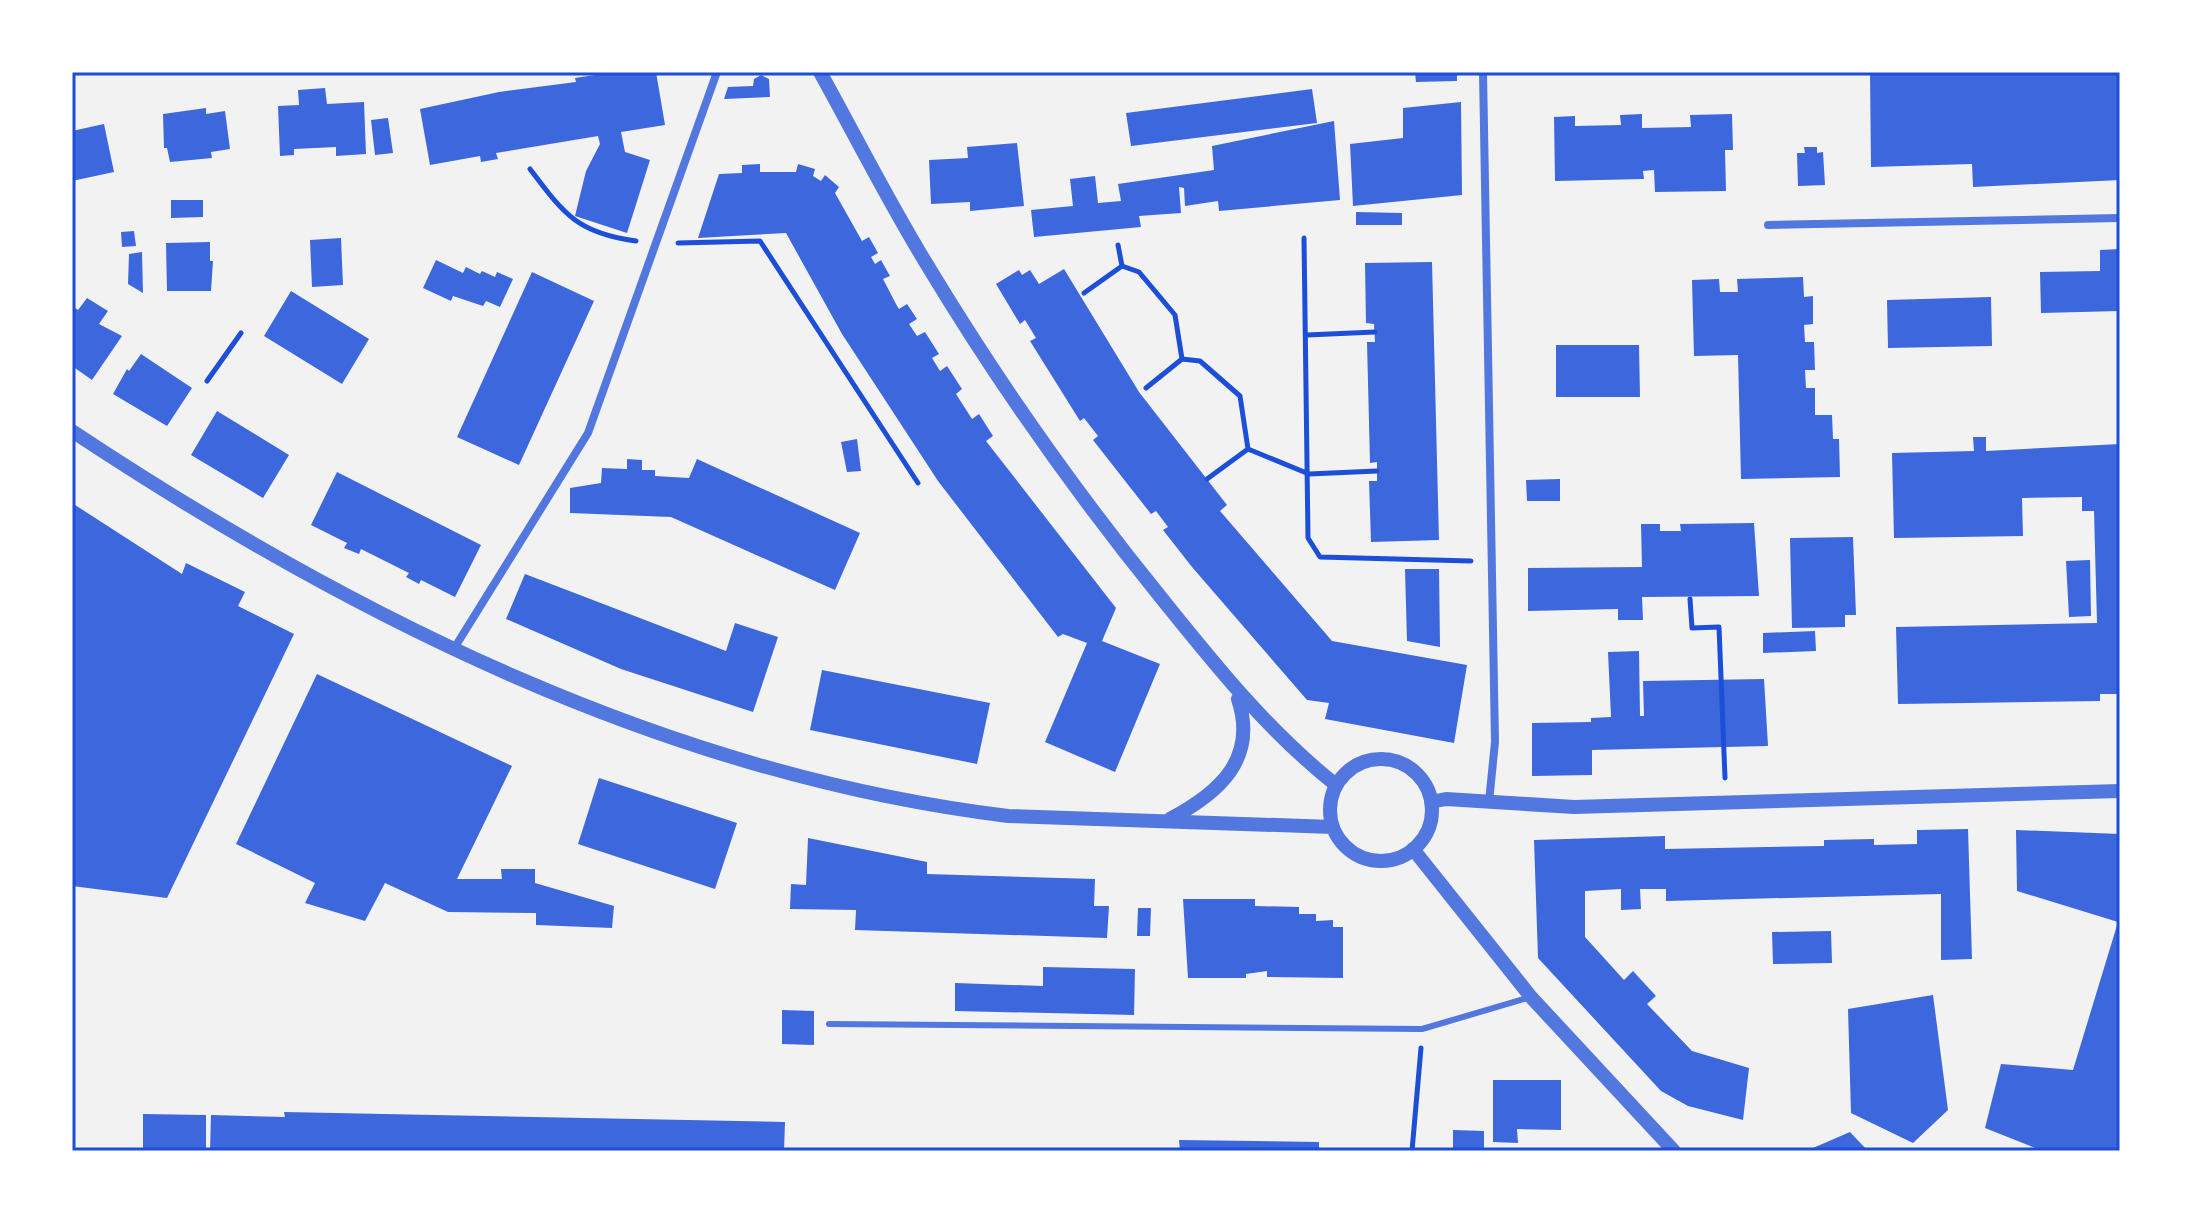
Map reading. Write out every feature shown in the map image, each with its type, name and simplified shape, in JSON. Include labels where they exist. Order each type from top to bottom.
[{"type":"street","points":[[455,647],[588,433],[659,243],[717,72]]},
{"type":"street","points":[[820,72],[925,262],[995,372],[1127,556],[1235,691],[1277,736],[1336,785]]},
{"type":"street","points":[[1483,72],[1495,742],[1489,802]]},
{"type":"street","points":[[1768,225],[2120,218]]},
{"type":"street","points":[[72,431],[236,535],[335,589],[570,701],[679,742],[850,790],[1008,816],[1333,827]]},
{"type":"street","points":[[1168,820],[1207,799],[1226,778],[1243,748],[1245,720],[1235,691]]},
{"type":"street","points":[[1389,759],[1417,774],[1431,802],[1429,828],[1413,849],[1388,860],[1361,856],[1340,840],[1333,827],[1331,799],[1336,785],[1358,764],[1389,759]]},
{"type":"street","points":[[1431,802],[1446,799],[1574,807],[2120,791]]},
{"type":"street","points":[[1413,849],[1531,997],[1674,1151]]},
{"type":"lane","points":[[829,1024],[1422,1029],[1531,997]]},
{"type":"path","points":[[530,169],[567,218],[610,237],[659,243],[760,241],[918,483]]},
{"type":"path","points":[[1304,238],[1308,538],[1320,557],[1471,561]]},
{"type":"path","points":[[1118,245],[1122,266]]},
{"type":"path","points":[[1084,293],[1122,266]]},
{"type":"path","points":[[1122,266],[1139,272],[1175,315],[1182,359]]},
{"type":"path","points":[[1307,335],[1375,332]]},
{"type":"path","points":[[207,381],[241,333]]},
{"type":"path","points":[[1146,388],[1182,359],[1200,361],[1240,396],[1248,449]]},
{"type":"path","points":[[1248,449],[1309,474],[1377,471]]},
{"type":"path","points":[[1207,479],[1248,449]]},
{"type":"path","points":[[1690,599],[1692,628],[1719,627],[1725,778]]},
{"type":"path","points":[[1412,1151],[1422,1029]]},
{"type":"building","points":[[615,72],[616,75],[656,72],[665,125],[621,132],[625,152],[650,160],[627,233],[575,216],[586,171],[600,144],[598,136],[496,153],[498,159],[481,162],[480,156],[430,165],[420,109],[499,92],[576,82],[575,78]]},
{"type":"building","points":[[1415,72],[1457,72],[1457,81],[1416,82]]},
{"type":"building","points":[[1870,72],[2120,72],[2120,180],[1973,187],[1972,164],[1871,167]]},
{"type":"building","points":[[761,75],[769,79],[770,97],[724,99],[728,87],[753,86],[754,79]]},
{"type":"building","points":[[325,88],[327,104],[364,102],[366,154],[336,156],[336,147],[294,149],[294,155],[280,156],[278,106],[299,105],[298,90]]},
{"type":"building","points":[[1312,89],[1317,123],[1131,146],[1126,113]]},
{"type":"building","points":[[1461,102],[1462,195],[1353,206],[1350,144],[1403,138],[1403,108]]},
{"type":"building","points":[[206,108],[206,114],[225,111],[230,149],[211,152],[212,158],[170,162],[167,148],[164,148],[163,114]]},
{"type":"building","points":[[1642,114],[1642,128],[1691,127],[1690,115],[1732,114],[1733,150],[1725,150],[1726,191],[1655,192],[1654,170],[1643,171],[1644,179],[1555,181],[1554,117],[1575,116],[1575,126],[1621,125],[1620,115]]},
{"type":"building","points":[[388,118],[393,153],[375,155],[371,120]]},
{"type":"building","points":[[1334,121],[1340,200],[1219,211],[1218,201],[1185,206],[1184,188],[1179,187],[1181,213],[1139,216],[1141,227],[1034,237],[1031,210],[1073,206],[1070,179],[1095,176],[1098,203],[1121,201],[1118,184],[1214,170],[1212,146]]},
{"type":"building","points":[[104,124],[114,172],[72,181],[72,131]]},
{"type":"building","points":[[1017,143],[1024,206],[970,211],[970,202],[931,204],[929,160],[968,158],[967,147]]},
{"type":"building","points":[[1804,147],[1817,147],[1817,153],[1823,152],[1825,185],[1798,186],[1797,153],[1805,153]]},
{"type":"building","points":[[760,164],[760,172],[796,172],[798,164],[815,169],[813,176],[821,181],[825,175],[839,187],[835,193],[862,241],[869,237],[878,253],[871,257],[875,264],[881,260],[890,276],[883,279],[899,309],[907,304],[917,319],[909,324],[917,336],[925,332],[939,354],[932,358],[940,371],[947,366],[962,389],[956,394],[972,419],[979,414],[993,436],[986,441],[1116,608],[1102,641],[1160,664],[1115,772],[1045,742],[1087,643],[1063,634],[1058,637],[938,481],[842,334],[786,233],[698,238],[719,174],[742,173],[742,165]]},
{"type":"building","points":[[171,200],[203,200],[203,217],[171,218]]},
{"type":"building","points":[[1356,212],[1402,213],[1402,225],[1356,225]]},
{"type":"building","points":[[134,231],[136,246],[122,247],[121,232]]},
{"type":"building","points":[[341,238],[343,285],[312,287],[310,240]]},
{"type":"building","points":[[210,242],[210,261],[213,261],[211,291],[167,291],[166,243]]},
{"type":"building","points":[[2120,249],[2120,311],[2041,313],[2040,272],[2100,271],[2100,250]]},
{"type":"building","points":[[142,252],[143,293],[128,284],[129,254]]},
{"type":"building","points":[[436,260],[463,273],[466,267],[480,274],[482,271],[495,277],[497,272],[513,279],[500,307],[486,301],[483,306],[453,296],[451,301],[423,288]]},
{"type":"building","points":[[1432,262],[1439,540],[1371,542],[1369,481],[1377,481],[1377,462],[1370,463],[1367,342],[1375,342],[1374,324],[1366,323],[1365,263]]},
{"type":"building","points":[[1064,269],[1139,392],[1227,505],[1220,511],[1332,641],[1467,665],[1454,743],[1325,719],[1329,703],[1307,700],[1192,567],[1163,530],[1168,527],[1156,511],[1151,514],[1093,440],[1098,436],[1084,418],[1080,421],[1030,341],[1036,338],[1025,320],[1020,324],[996,284],[1019,270],[1022,275],[1030,270],[1039,284]]},
{"type":"building","points":[[532,272],[594,301],[519,465],[457,437]]},
{"type":"building","points":[[1803,277],[1804,297],[1813,296],[1813,324],[1804,325],[1805,342],[1814,342],[1815,370],[1805,370],[1806,388],[1815,388],[1815,415],[1832,415],[1833,439],[1839,439],[1840,477],[1741,479],[1738,355],[1694,356],[1692,280],[1719,279],[1720,292],[1738,292],[1737,279]]},
{"type":"building","points":[[291,291],[369,339],[342,384],[264,336]]},
{"type":"building","points":[[1991,297],[1992,346],[1888,348],[1887,300]]},
{"type":"building","points":[[87,298],[108,311],[99,324],[122,336],[92,380],[72,366],[72,306],[78,310]]},
{"type":"building","points":[[1556,345],[1639,345],[1640,397],[1556,397]]},
{"type":"building","points":[[141,354],[192,388],[167,426],[113,394],[127,369],[129,371]]},
{"type":"building","points":[[217,411],[289,455],[263,498],[191,455]]},
{"type":"building","points":[[1973,437],[1986,437],[1986,451],[2120,444],[2120,694],[2100,694],[2100,701],[1898,704],[1896,627],[2097,623],[2094,511],[2082,511],[2082,497],[2022,498],[2023,536],[1894,538],[1892,453],[1974,451]]},
{"type":"building","points":[[857,439],[861,471],[847,472],[841,442]]},
{"type":"building","points":[[627,459],[642,460],[642,470],[655,470],[655,476],[689,478],[697,459],[860,533],[835,590],[671,517],[570,513],[570,488],[601,483],[602,468],[627,469]]},
{"type":"building","points":[[337,472],[481,545],[455,597],[421,580],[419,584],[406,577],[409,573],[361,549],[359,554],[344,548],[347,543],[311,525]]},
{"type":"building","points":[[1560,479],[1560,501],[1527,501],[1526,480]]},
{"type":"building","points":[[72,503],[182,574],[186,563],[245,592],[238,606],[294,634],[167,898],[72,886]]},
{"type":"building","points":[[1754,523],[1759,596],[1642,597],[1643,620],[1618,620],[1618,609],[1528,611],[1528,568],[1642,567],[1641,524],[1660,524],[1660,531],[1681,531],[1680,524]]},
{"type":"building","points":[[1853,537],[1856,615],[1845,615],[1845,627],[1792,628],[1790,538]]},
{"type":"building","points":[[2090,560],[2091,616],[2069,617],[2066,561]]},
{"type":"building","points":[[1405,569],[1439,569],[1440,647],[1407,641]]},
{"type":"building","points":[[525,574],[726,651],[735,623],[778,637],[753,712],[621,669],[506,619]]},
{"type":"building","points":[[1815,631],[1816,651],[1763,653],[1763,633]]},
{"type":"building","points":[[1639,651],[1640,716],[1644,716],[1643,681],[1764,679],[1768,746],[1592,750],[1592,775],[1532,776],[1532,723],[1591,722],[1591,718],[1611,717],[1608,652]]},
{"type":"building","points":[[822,670],[990,703],[977,764],[810,730]]},
{"type":"building","points":[[317,674],[512,766],[457,879],[502,879],[501,869],[535,869],[535,883],[614,906],[612,928],[536,925],[536,913],[448,912],[385,883],[365,921],[305,903],[315,883],[236,844]]},
{"type":"building","points":[[599,778],[737,823],[715,889],[578,844]]},
{"type":"building","points":[[1968,829],[1972,959],[1941,960],[1941,894],[1666,901],[1666,889],[1640,889],[1641,909],[1621,910],[1621,889],[1585,891],[1585,937],[1624,980],[1633,971],[1656,996],[1647,1004],[1692,1051],[1749,1068],[1743,1120],[1688,1106],[1661,1091],[1538,958],[1534,840],[1665,836],[1665,849],[1824,846],[1824,840],[1874,839],[1874,845],[1917,844],[1917,830]]},
{"type":"building","points":[[2016,830],[2120,834],[2120,1151],[2043,1151],[1985,1128],[2001,1064],[2073,1070],[2118,922],[2017,891]]},
{"type":"building","points":[[808,838],[927,862],[927,874],[1095,879],[1094,906],[1109,906],[1107,938],[855,930],[856,910],[790,909],[791,884],[806,885]]},
{"type":"building","points":[[1183,899],[1255,899],[1255,906],[1299,907],[1299,914],[1316,914],[1316,921],[1333,920],[1333,927],[1343,927],[1343,978],[1267,977],[1267,971],[1246,974],[1246,978],[1188,978]]},
{"type":"building","points":[[1138,908],[1151,908],[1150,936],[1137,936]]},
{"type":"building","points":[[1831,931],[1832,963],[1773,964],[1772,932]]},
{"type":"building","points":[[1043,967],[1135,969],[1134,1015],[955,1011],[955,983],[1043,986]]},
{"type":"building","points":[[1933,995],[1948,1110],[1913,1143],[1851,1113],[1848,1009]]},
{"type":"building","points":[[782,1010],[814,1011],[814,1045],[782,1044]]},
{"type":"building","points":[[1493,1080],[1561,1080],[1561,1130],[1517,1129],[1518,1143],[1493,1142]]},
{"type":"building","points":[[284,1112],[785,1122],[784,1151],[210,1151],[211,1115],[285,1117]]},
{"type":"building","points":[[143,1114],[206,1115],[206,1151],[143,1151]]},
{"type":"building","points":[[1453,1130],[1484,1131],[1484,1151],[1453,1151]]},
{"type":"building","points":[[1850,1132],[1868,1151],[1806,1151]]},
{"type":"building","points":[[1179,1140],[1319,1142],[1319,1151],[1180,1151]]}]
